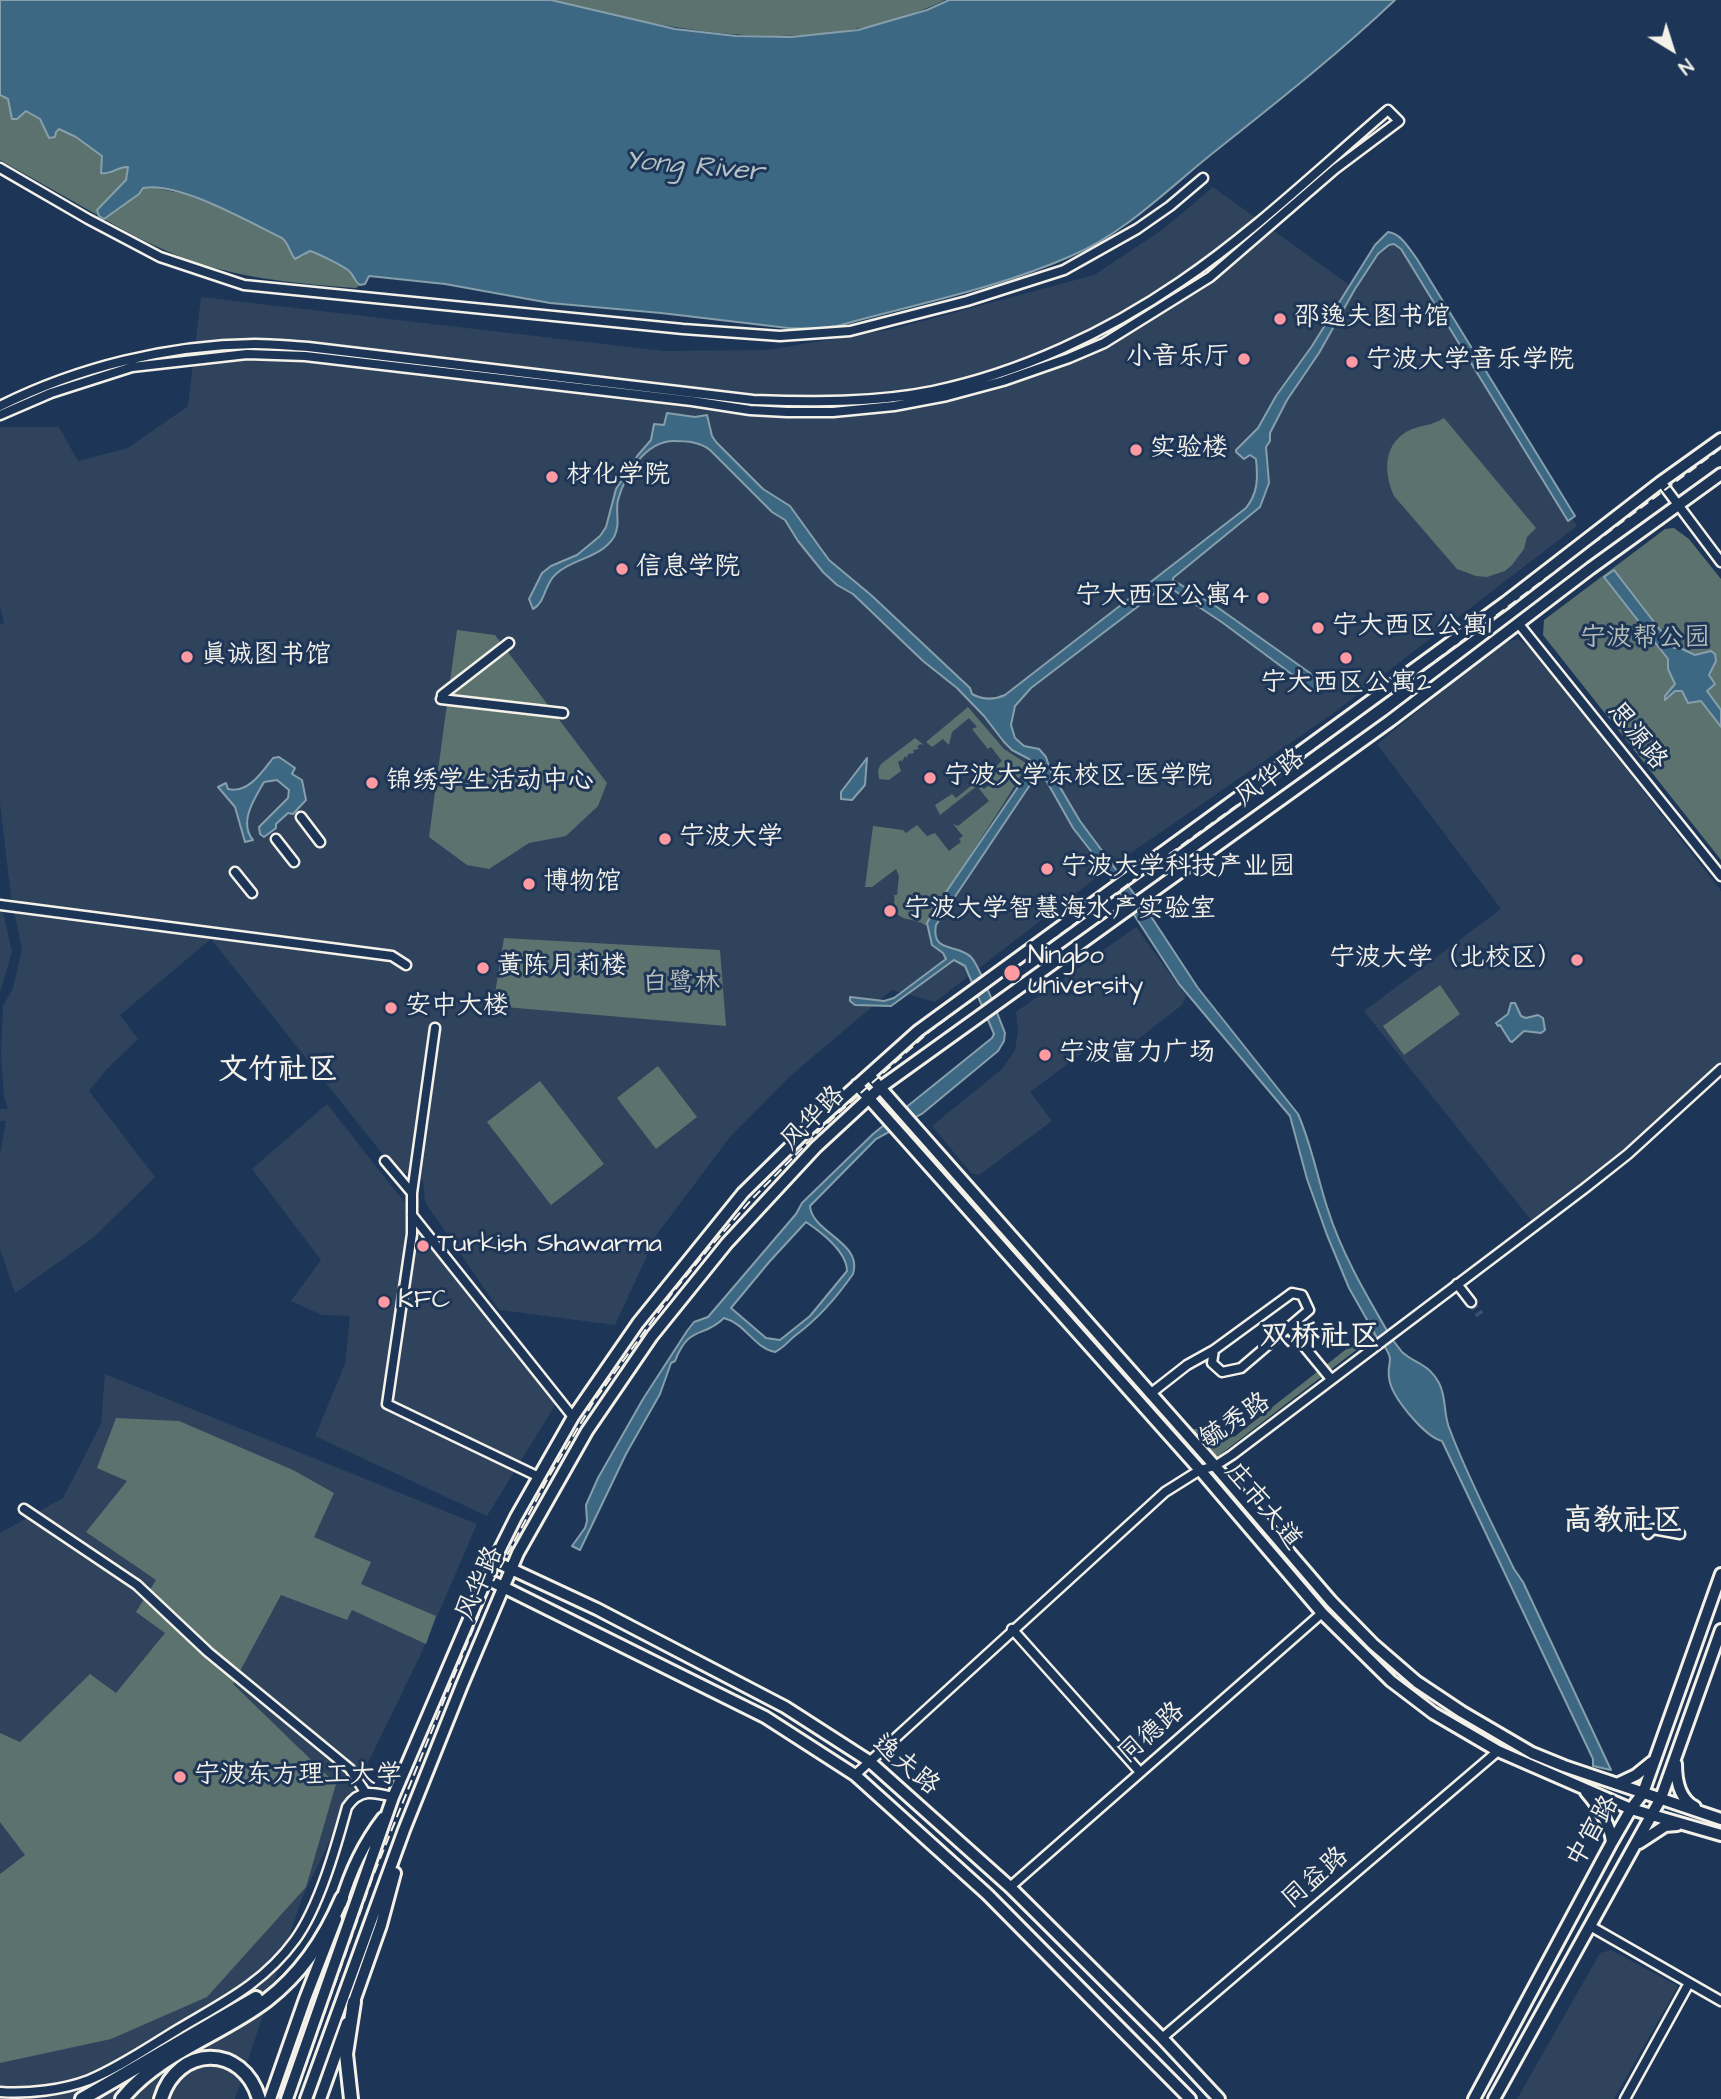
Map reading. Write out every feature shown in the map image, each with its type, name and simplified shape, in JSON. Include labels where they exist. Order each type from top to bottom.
[{"type":"highway","points":[[122,2099],[152,2069],[266,2001],[287,1983],[328,1932],[342,1898]]},
{"type":"highway","points":[[82,2099],[282,1983],[306,1961]]},
{"type":"highway","points":[[351,2099],[346,2054],[354,2002]]},
{"type":"highway","points":[[162,2099],[168,2083],[178,2071],[189,2063],[206,2057],[235,2063],[255,2085],[259,2099]]},
{"type":"main road","name":"风华路","points":[[287,2099],[393,1797],[494,1561],[537,1476],[573,1417],[638,1324],[743,1193],[857,1085],[929,1023],[1506,601],[1721,439]]},
{"type":"main road","name":"风华路","points":[[306,2099],[410,1815],[512,1569],[587,1431],[652,1336],[727,1244],[817,1147],[869,1097],[884,1091],[1390,721],[1721,474]]},
{"type":"main road","name":"庄市大道","points":[[869,1075],[1331,1601],[1373,1644],[1417,1682],[1532,1753],[1717,1818]]},
{"type":"main road","name":"庄市大道","points":[[857,1085],[1200,1470],[1322,1613],[1391,1681],[1433,1713],[1498,1751],[1631,1809],[1721,1835]]},
{"type":"main road","name":"逸夫路","points":[[494,1561],[597,1609],[785,1707],[869,1761],[1010,1887],[1162,2038],[1219,2099]]},
{"type":"main road","name":"中官路","points":[[1474,2099],[1612,1842],[1643,1793],[1721,1574]]},
{"type":"main road","name":"逸夫路","points":[[486,1579],[765,1717],[855,1774],[987,1894],[1190,2099]]},
{"type":"main road","name":"中官路","points":[[1494,2099],[1661,1798],[1721,1630]]},
{"type":"main road","points":[[1617,1784],[1636,1775],[1656,1757]]},
{"type":"main road","points":[[1676,1759],[1680,1792],[1687,1803],[1717,1818]]},
{"type":"main road","points":[[1584,1790],[1606,1822],[1612,1842]]},
{"type":"main road","points":[[270,2099],[305,1999],[331,1936],[342,1898],[369,1836],[389,1811]]},
{"type":"main road","points":[[320,2099],[381,1925],[410,1815]]},
{"type":"main road","points":[[1634,1847],[1665,1826],[1681,1824]]},
{"type":"street","points":[[0,406],[51,383],[105,366],[185,348],[255,344],[309,347],[753,400],[826,402],[932,391],[1012,368],[1070,344],[1133,312],[1180,282],[1230,244],[1388,110],[1399,121],[1335,169],[1210,277],[1104,343],[1003,382],[947,396],[894,406],[833,412],[775,411],[305,356],[247,354],[132,367],[51,393],[0,415]]},
{"type":"street","points":[[0,168],[160,257],[244,285],[683,330],[780,336],[850,331],[967,301],[1064,270],[1137,229],[1203,178]]},
{"type":"street","points":[[1661,482],[1721,562]]},
{"type":"street","name":"思源路","points":[[1518,624],[1721,876]]},
{"type":"street","points":[[509,643],[442,697],[563,713]]},
{"type":"street","points":[[301,817],[320,842]]},
{"type":"street","points":[[276,839],[294,862]]},
{"type":"street","points":[[235,872],[252,893]]},
{"type":"street","points":[[0,905],[392,956],[406,965]]},
{"type":"street","points":[[435,1028],[412,1193],[412,1234],[387,1404],[537,1476]]},
{"type":"street","name":"毓秀路","points":[[855,1774],[1165,1492],[1200,1470],[1215,1466],[1628,1154],[1721,1069]]},
{"type":"street","points":[[385,1161],[412,1193]]},
{"type":"street","points":[[412,1215],[573,1417]]},
{"type":"street","points":[[1457,1284],[1471,1302]]},
{"type":"street","points":[[1150,1394],[1187,1365],[1214,1350],[1292,1293],[1302,1295],[1309,1310],[1241,1368],[1222,1372],[1212,1363],[1214,1350]]},
{"type":"street","points":[[1289,1328],[1331,1379]]},
{"type":"street","points":[[24,1509],[137,1585],[208,1652],[350,1769],[365,1792]]},
{"type":"street","points":[[1648,1534],[1653,1528],[1659,1528],[1680,1534]]},
{"type":"street","name":"同德路","points":[[1010,1887],[1322,1613]]},
{"type":"street","points":[[1012,1629],[1140,1772]]},
{"type":"street","name":"同益路","points":[[1162,2038],[1498,1751]]},
{"type":"street","points":[[0,2092],[51,2089],[88,2080],[242,1992],[270,1970],[296,1939],[313,1907],[347,1807],[352,1800],[365,1792],[393,1797]]},
{"type":"street","points":[[1590,1926],[1721,2001]]},
{"type":"street","points":[[1625,2099],[1689,1983]]},
{"type":"shaded area","name":"Ningbo University","points":[[1213,187],[1355,289],[1379,255],[1396,242],[1410,255],[1577,526],[1331,715],[1109,868],[935,1002],[892,990],[789,1077],[730,1137],[657,1234],[615,1325],[499,1310],[425,1202],[423,1180],[412,1174],[396,1171],[211,939],[120,1015],[138,1039],[89,1091],[155,1177],[94,1237],[15,1293],[0,1249],[0,1154],[6,1121],[0,1121],[0,1109],[8,1109],[4,1097],[1,1055],[3,1006],[13,988],[22,949],[11,897],[0,803],[0,624],[4,623],[0,606],[0,427],[59,427],[78,461],[128,448],[188,406],[201,297],[664,351],[767,350],[893,329],[1094,275],[1162,230]]},
{"type":"shaded area","name":"宁波大学（北校区）","points":[[1518,639],[1534,650],[1721,891],[1721,1062],[1634,1142],[1531,1220],[1364,1011],[1501,909],[1377,744],[1503,643]]},
{"type":"shaded area","points":[[0,912],[3,912],[12,952],[0,992]]},
{"type":"shaded area","name":"宁波富力广场","points":[[1136,927],[1186,996],[1182,1005],[1110,1061],[1096,1043],[1030,1092],[1052,1121],[979,1175],[971,1173],[932,1126],[1002,1069],[1015,1050],[1018,1031],[1016,1012]]},
{"type":"shaded area","points":[[327,1104],[453,1259],[560,1397],[487,1516],[315,1436],[345,1364],[350,1316],[322,1315],[291,1301],[321,1260],[252,1169]]},
{"type":"shaded area","name":"宁波东方理工大学","points":[[105,1374],[477,1524],[420,1656],[302,1898],[235,2099],[0,2099],[0,1533],[63,1498],[101,1424]]},
{"type":"shaded area","points":[[1611,1950],[1678,1986],[1614,2099],[1517,2099],[1600,1953]]},
{"type":"green space","points":[[552,0],[945,0],[898,19],[849,30],[800,35],[750,35],[650,23]]},
{"type":"green space","points":[[0,95],[8,99],[17,119],[26,110],[40,119],[46,133],[59,129],[76,137],[102,156],[101,168],[109,174],[122,166],[128,167],[126,180],[98,209],[99,216],[0,160]]},
{"type":"green space","points":[[151,187],[184,194],[224,209],[282,238],[302,257],[310,251],[338,263],[352,274],[360,285],[356,288],[294,282],[212,267],[158,247],[104,219],[139,194],[143,188]]},
{"type":"green space","points":[[1444,418],[1536,528],[1527,537],[1524,549],[1512,565],[1505,571],[1487,577],[1457,569],[1394,496],[1390,486],[1388,458],[1395,441],[1412,429]]},
{"type":"green space","name":"宁波帮公园","points":[[1674,528],[1689,539],[1721,579],[1721,860],[1543,635],[1544,620],[1665,529]]},
{"type":"green space","points":[[457,630],[495,635],[607,783],[598,806],[566,836],[529,843],[489,869],[467,865],[429,837]]},
{"type":"green space","points":[[968,707],[1004,749],[1032,767],[1027,765],[926,926],[903,918],[896,912],[894,895],[897,895],[899,876],[896,869],[872,887],[865,887],[873,826],[903,830],[906,833],[917,825],[927,836],[935,833],[949,851],[961,842],[959,839],[963,836],[953,824],[958,826],[989,801],[977,786],[940,815],[935,805],[952,794],[956,798],[976,782],[984,789],[994,782],[998,785],[990,777],[998,771],[994,768],[1002,761],[972,729],[977,727],[969,718],[952,732],[949,745],[943,739],[932,747],[926,742]]},
{"type":"green space","points":[[915,738],[924,745],[920,744],[917,747],[919,749],[913,750],[914,753],[898,762],[901,771],[889,780],[879,779],[878,770],[881,764]]},
{"type":"green space","name":"白鹭林","points":[[504,938],[720,950],[726,1026],[493,1006]]},
{"type":"green space","points":[[1440,985],[1460,1014],[1404,1055],[1383,1026]]},
{"type":"green space","points":[[658,1066],[697,1117],[656,1149],[617,1098]]},
{"type":"green space","points":[[540,1081],[604,1164],[551,1205],[487,1122]]},
{"type":"green space","points":[[912,1132],[1199,1460],[1198,1462],[911,1134]]},
{"type":"green space","points":[[1372,1329],[1377,1337],[1368,1341],[1217,1457],[1169,1405],[1193,1429],[1209,1429],[1213,1434],[1218,1430],[1232,1432],[1234,1437]]},
{"type":"green space","name":"宁波东方理工大学","points":[[116,1418],[179,1421],[293,1470],[334,1493],[314,1537],[371,1562],[361,1584],[436,1616],[426,1644],[352,1610],[347,1620],[281,1595],[233,1684],[336,1784],[306,1887],[207,1997],[111,2039],[0,2063],[0,1874],[25,1855],[0,1822],[0,1733],[20,1742],[90,1674],[116,1693],[165,1633],[136,1612],[156,1580],[86,1532],[127,1481],[97,1468]]},
{"type":"water","name":"Yong River","points":[[0,0],[551,0],[675,29],[736,36],[791,37],[858,30],[927,10],[949,0],[1395,0],[1327,61],[1143,211],[1090,247],[1043,268],[985,287],[817,329],[550,303],[445,284],[369,276],[365,284],[360,285],[347,270],[325,257],[310,251],[295,259],[282,238],[213,204],[158,187],[143,188],[139,194],[104,219],[99,216],[97,210],[126,180],[128,167],[101,173],[102,156],[76,137],[59,129],[55,137],[49,138],[40,119],[26,111],[17,119],[12,119],[8,99],[0,95]]},
{"type":"water","points":[[1388,232],[1393,233],[1417,259],[1575,516],[1568,521],[1401,249],[1394,244],[1389,245],[1378,254],[1355,289],[1319,353],[1287,400],[1270,433],[1270,441],[1266,447],[1269,483],[1260,507],[1173,578],[1310,673],[1320,690],[1317,693],[1223,623],[1166,585],[1031,688],[1015,706],[1011,725],[1015,738],[1024,746],[1039,749],[1046,757],[1051,772],[1080,821],[1152,918],[1198,988],[1298,1114],[1339,1240],[1389,1334],[1379,1341],[1349,1288],[1307,1179],[1290,1116],[1179,984],[1101,864],[1073,828],[1042,773],[1038,773],[936,925],[937,940],[946,947],[971,957],[979,971],[1005,1033],[998,1051],[923,1113],[876,1139],[810,1206],[819,1224],[844,1246],[854,1263],[853,1274],[812,1322],[775,1352],[761,1346],[738,1325],[724,1318],[686,1342],[671,1363],[660,1394],[626,1454],[580,1550],[572,1546],[585,1528],[586,1505],[598,1478],[643,1399],[694,1322],[708,1317],[796,1214],[802,1203],[873,1134],[992,1038],[994,1034],[965,966],[954,960],[891,1006],[855,1005],[850,1001],[850,997],[884,1001],[894,998],[946,959],[943,953],[932,945],[927,923],[1033,765],[1029,759],[1012,750],[1004,742],[957,688],[923,661],[853,594],[837,585],[823,572],[785,520],[772,512],[702,445],[674,441],[654,447],[645,453],[631,470],[621,490],[614,537],[601,550],[556,574],[533,609],[529,599],[542,573],[551,566],[577,555],[600,536],[606,527],[616,489],[651,440],[654,424],[664,425],[667,413],[695,417],[707,415],[716,442],[763,489],[790,506],[829,560],[871,595],[970,688],[972,694],[984,698],[1001,697],[1246,508],[1256,485],[1256,459],[1250,455],[1244,459],[1236,450],[1258,428],[1375,245]],"holes":[[[806,1222],[838,1250],[847,1271],[810,1316],[780,1340],[766,1338],[731,1308]]]},
{"type":"water","points":[[1614,570],[1674,648],[1695,655],[1711,651],[1715,654],[1716,661],[1709,675],[1715,684],[1707,691],[1721,710],[1721,727],[1701,701],[1688,703],[1682,691],[1675,691],[1665,700],[1665,696],[1675,684],[1668,669],[1668,659],[1604,577]]},
{"type":"water","points":[[279,757],[295,768],[292,774],[302,780],[306,800],[293,814],[288,813],[276,824],[276,828],[264,837],[260,834],[259,827],[288,798],[289,790],[277,780],[264,782],[248,818],[247,826],[253,840],[245,842],[235,807],[218,787],[226,783],[228,789],[242,788],[254,781],[273,758]]},
{"type":"water","points":[[867,758],[865,785],[852,800],[841,799],[841,792]]},
{"type":"water","points":[[1511,1003],[1515,1003],[1521,1016],[1526,1018],[1538,1015],[1543,1018],[1545,1030],[1541,1033],[1524,1031],[1510,1041],[1496,1023],[1508,1014]]},
{"type":"water","points":[[1392,1339],[1402,1352],[1426,1368],[1439,1383],[1448,1424],[1464,1465],[1514,1569],[1523,1582],[1611,1770],[1593,1766],[1593,1759],[1442,1441],[1418,1424],[1395,1394],[1389,1377],[1389,1355],[1384,1346]]},
{"type":"tunnel","points":[[1471,1302],[1480,1315]]},
{"type":"railway","points":[[294,2099],[373,1876],[490,1587],[548,1478],[594,1401],[673,1292],[711,1246],[752,1199],[824,1126],[930,1031],[1387,697],[1721,448]]},
{"type":"place","name":"邵逸夫图书馆","points":[[1280,319]]},
{"type":"place","name":"小音乐厅","points":[[1244,359]]},
{"type":"place","name":"宁波大学音乐学院","points":[[1352,362]]},
{"type":"place","name":"实验楼","points":[[1136,450]]},
{"type":"place","name":"材化学院","points":[[552,477]]},
{"type":"place","name":"信息学院","points":[[622,569]]},
{"type":"place","name":"宁大西区公寓4","points":[[1263,598]]},
{"type":"place","name":"宁大西区公寓1","points":[[1318,628]]},
{"type":"place","name":"真诚图书馆","points":[[187,657]]},
{"type":"place","name":"宁大西区公寓2","points":[[1346,658]]},
{"type":"place","name":"宁波大学东校区-医学院","points":[[930,778]]},
{"type":"place","name":"锦绣学生活动中心","points":[[372,783]]},
{"type":"place","name":"宁波大学","points":[[665,839]]},
{"type":"place","name":"宁波大学科技产业园","points":[[1047,869]]},
{"type":"place","name":"博物馆","points":[[529,884]]},
{"type":"place","name":"宁波大学智慧海水产实验室","points":[[890,911]]},
{"type":"place","name":"宁波大学（北校区）","points":[[1577,960]]},
{"type":"place","name":"黄陈月莉楼","points":[[483,968]]},
{"type":"place","name":"Ningbo University","points":[[1012,973]]},
{"type":"place","name":"安中大楼","points":[[391,1008]]},
{"type":"place","name":"宁波富力广场","points":[[1045,1055]]},
{"type":"place","name":"Turkish Shawarma","points":[[423,1246]]},
{"type":"place","name":"KFC","points":[[384,1302]]},
{"type":"place","name":"宁波东方理工大学","points":[[180,1777]]},
{"type":"district","name":"文竹社区","points":[[278,1072]]},
{"type":"district","name":"双桥社区","points":[[1320,1339]]},
{"type":"district","name":"高教社区","points":[[1623,1523]]}]
